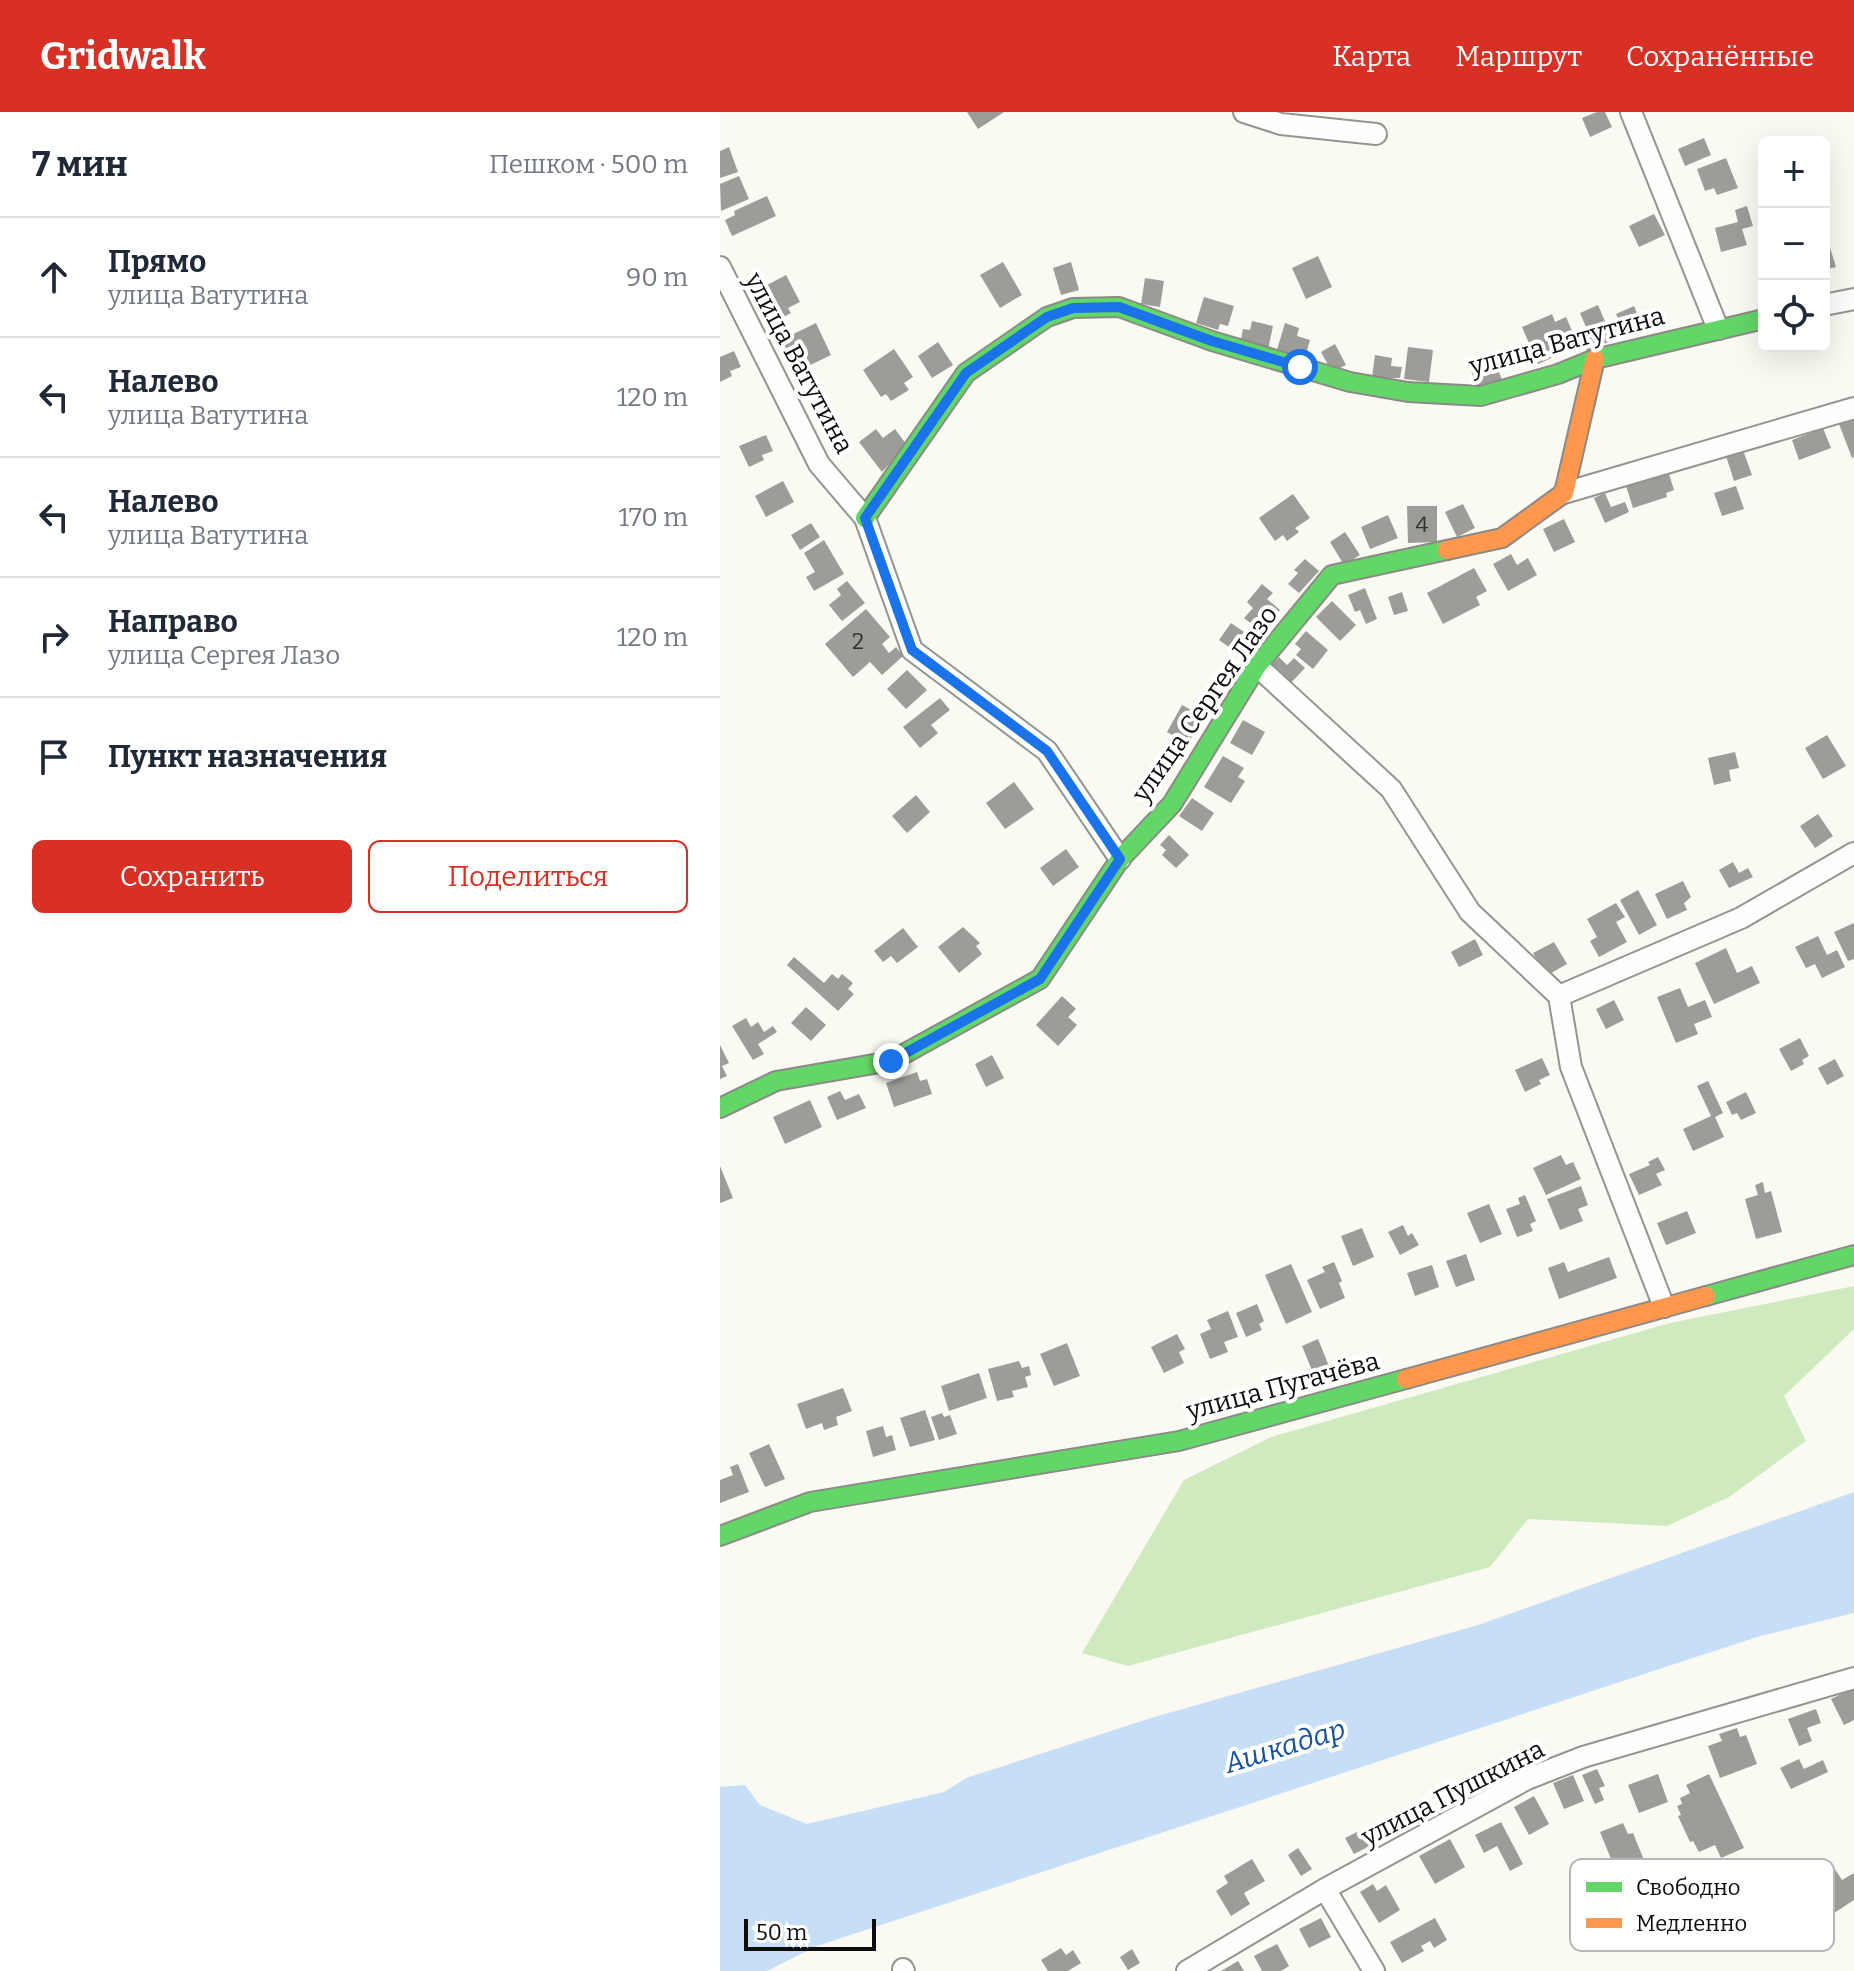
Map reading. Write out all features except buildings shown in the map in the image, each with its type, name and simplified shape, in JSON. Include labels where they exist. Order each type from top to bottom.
[{"type":"street","points":[[1244,112],[1281,124],[1376,134]]},
{"type":"street","points":[[1631,112],[1718,329]]},
{"type":"street","name":"улица Ватутина","points":[[720,267],[819,464],[865,518],[912,650],[1047,751],[1120,859]]},
{"type":"street","points":[[1830,304],[1854,299]]},
{"type":"street","name":"улица Ватутина","points":[[865,518],[966,373],[1047,317],[1073,308],[1119,307],[1212,341],[1350,382],[1408,392],[1481,396],[1558,374],[1595,359],[1758,320]]},
{"type":"street","points":[[1564,493],[1595,359]]},
{"type":"street","name":"улица Сергея Лазо","points":[[720,1108],[776,1081],[891,1061],[1040,979],[1120,859],[1172,804],[1257,666],[1332,575],[1502,538],[1564,493],[1854,408]]},
{"type":"street","points":[[1257,666],[1391,789],[1470,912],[1559,996],[1571,1067],[1664,1307]]},
{"type":"street","points":[[1559,996],[1741,918],[1854,853]]},
{"type":"street","name":"улица Пугачёва","points":[[720,1536],[810,1502],[1179,1441],[1854,1255]]},
{"type":"street","name":"улица Пушкина","points":[[1187,1971],[1325,1889],[1527,1779],[1583,1757],[1854,1678]]},
{"type":"street","points":[[1325,1889],[1374,1971]]},
{"type":"green space","points":[[1854,1286],[1854,1329],[1784,1396],[1806,1441],[1729,1497],[1667,1526],[1528,1519],[1490,1567],[1128,1666],[1082,1653],[1184,1480],[1271,1437],[1670,1323]]},
{"type":"water","name":"Ашкадар","points":[[1854,1492],[1854,1613],[1757,1637],[817,1946],[767,1971],[720,1971],[720,1787],[745,1785],[760,1805],[807,1824],[944,1792],[966,1778],[1151,1718],[1478,1625]]},
{"type":"traffic: fast","points":[[865,518],[966,373],[1047,317],[1073,308],[1119,307],[1212,341],[1350,382],[1408,392],[1481,396],[1558,374],[1595,359],[1758,320]]},
{"type":"traffic: fast","points":[[720,1108],[776,1081],[891,1061],[1040,979],[1120,859],[1172,804],[1257,666],[1332,575],[1447,550]]},
{"type":"traffic: fast","points":[[1706,1296],[1854,1255]]},
{"type":"traffic: fast","points":[[720,1536],[810,1502],[1179,1441],[1406,1379]]},
{"type":"traffic: slow","points":[[1447,550],[1502,538],[1564,493],[1595,359]]},
{"type":"traffic: slow","points":[[1406,1379],[1706,1296]]},
{"type":"route","points":[[891,1061],[1040,979],[1120,859],[1047,751],[912,650],[865,518],[966,373],[1047,317],[1073,308],[1119,307],[1212,341],[1300,367]]}]
